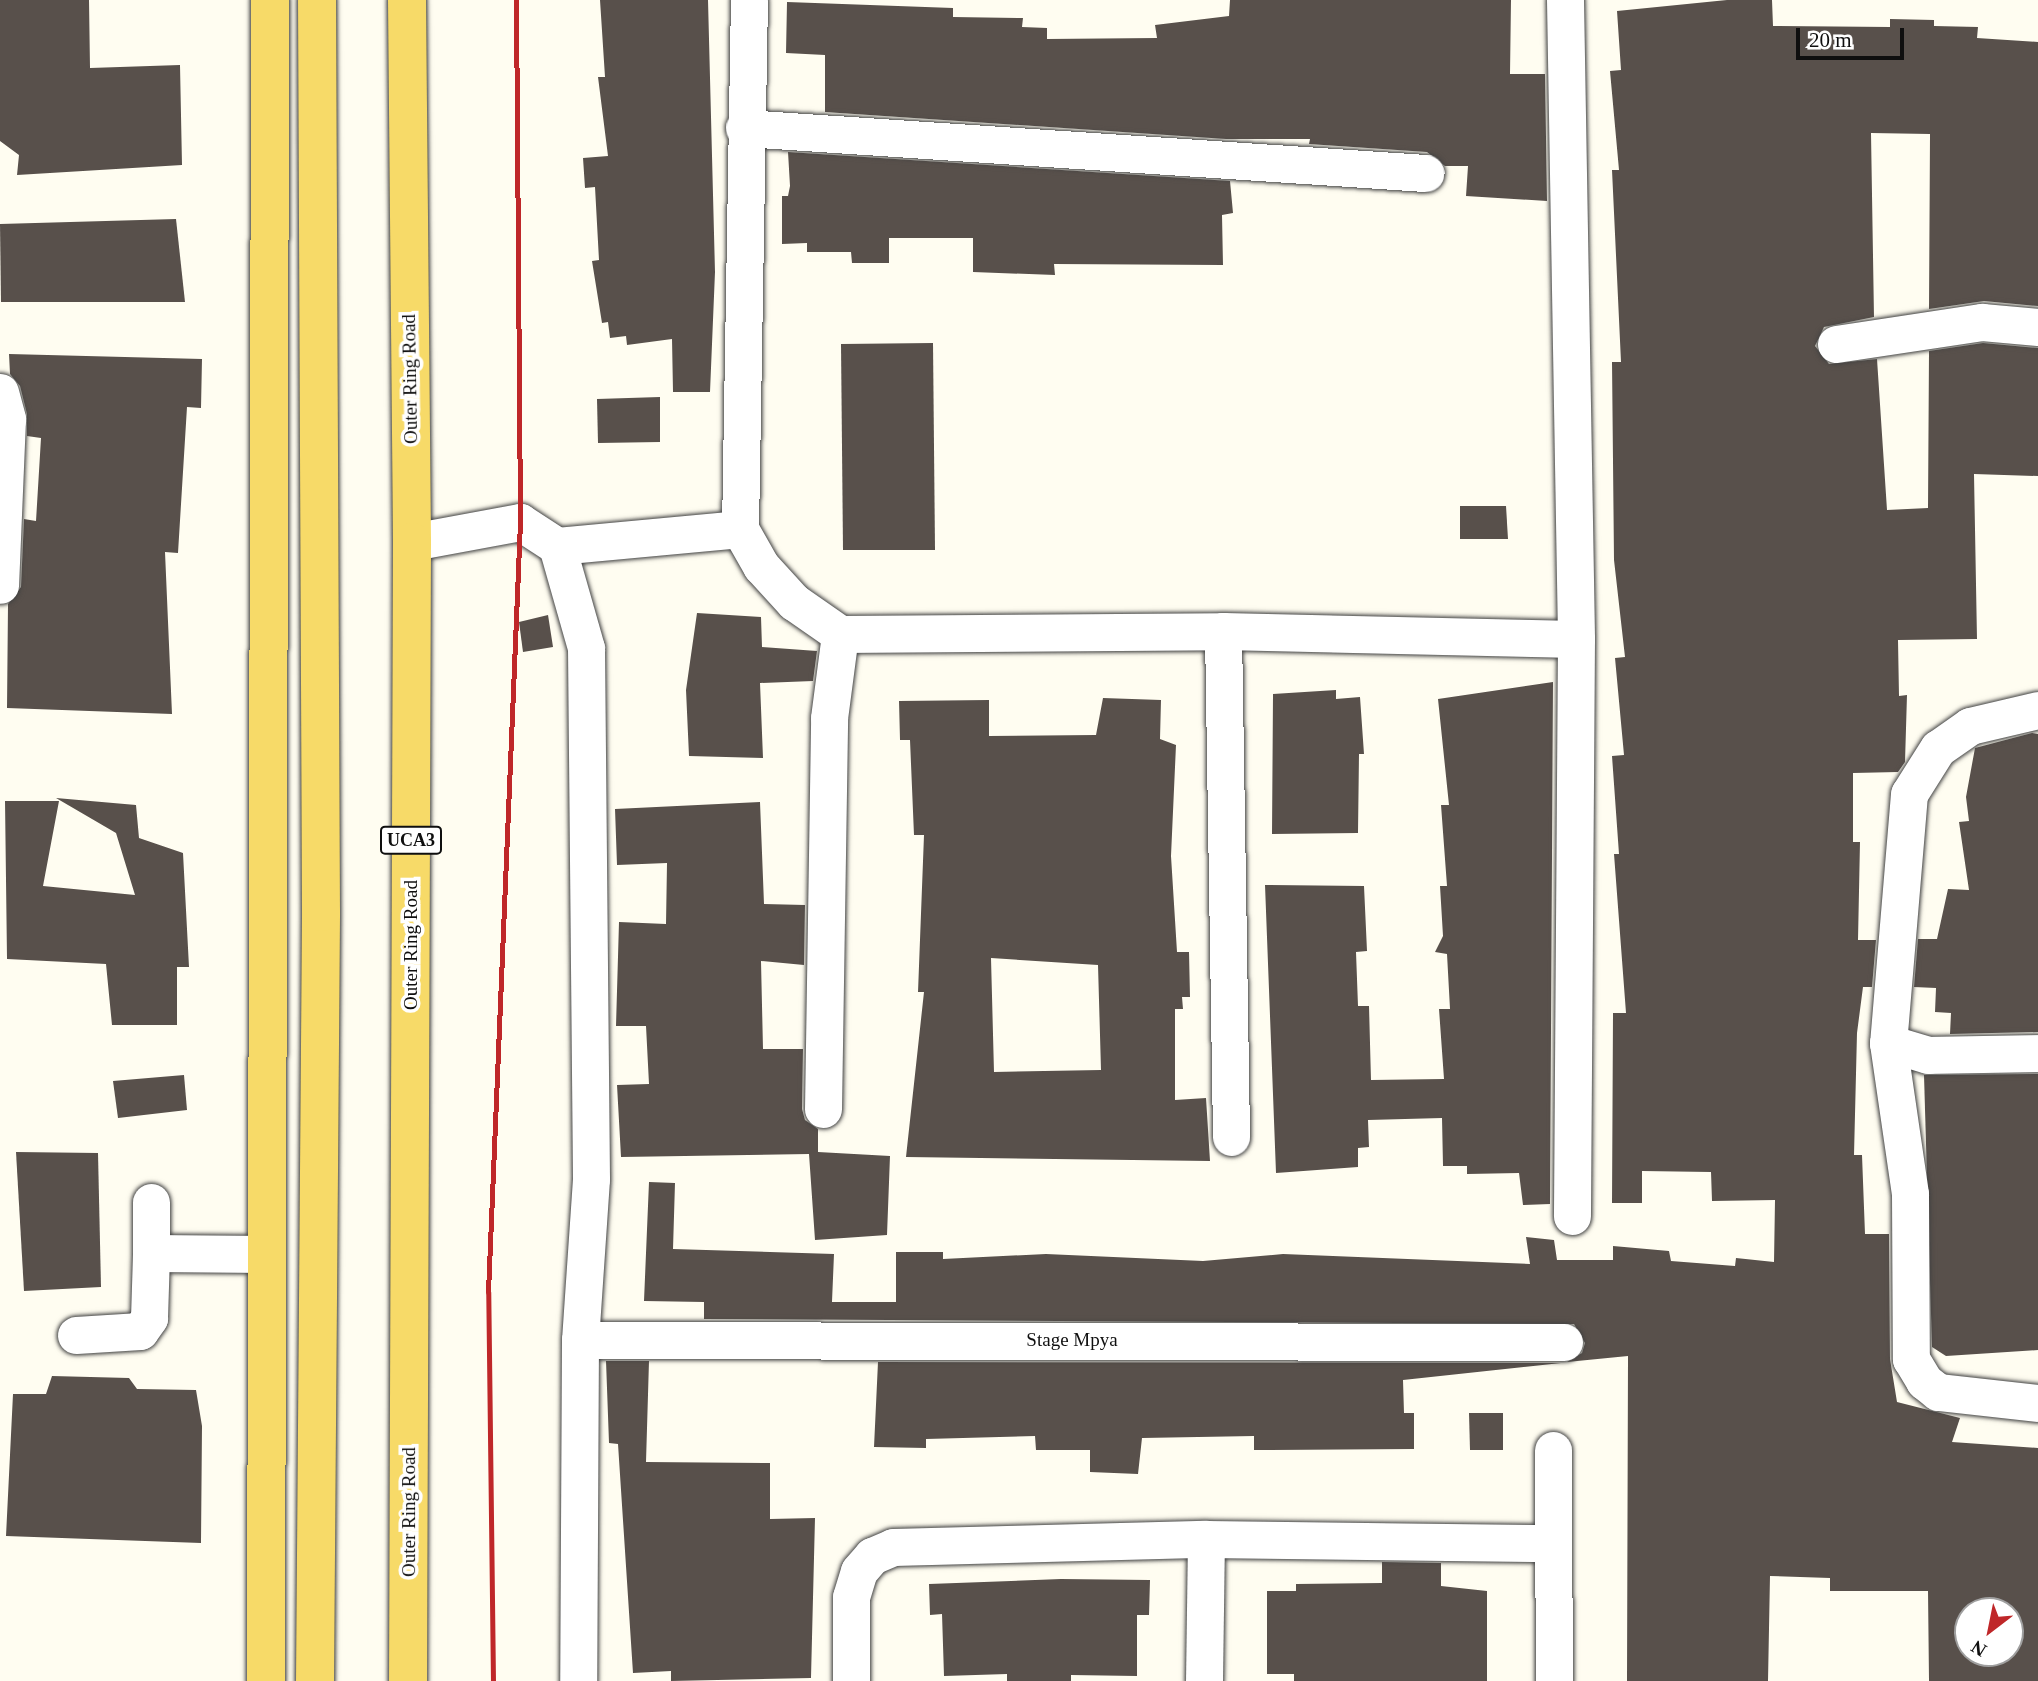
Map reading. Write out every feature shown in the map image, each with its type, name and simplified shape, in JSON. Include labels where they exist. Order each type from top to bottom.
[{"type":"main road","points":[[266,1681],[270,0]]},
{"type":"main road","points":[[315,1681],[321,912],[317,0]]},
{"type":"main road","name":"Outer Ring Road","points":[[407,0],[412,542],[408,1681]]},
{"type":"street","points":[[749,0],[744,128],[740,529],[761,566],[794,602],[840,634],[1223,631],[1576,639]]},
{"type":"street","points":[[1565,0],[1576,639],[1572,1216]]},
{"type":"street","points":[[744,128],[1426,173]]},
{"type":"street","points":[[1836,344],[1982,322],[2038,327]]},
{"type":"street","points":[[0,392],[7,419],[0,585]]},
{"type":"street","points":[[412,542],[520,522],[557,546],[740,529]]},
{"type":"street","points":[[557,546],[586,649],[591,1180],[580,1340],[578,1681]]},
{"type":"street","points":[[1223,631],[1231,1137]]},
{"type":"street","points":[[823,1109],[829,718],[840,634]]},
{"type":"street","points":[[2038,710],[1970,726],[1938,748],[1909,794],[1888,1043],[1910,1194],[1911,1359],[1924,1381],[1938,1392],[2038,1403]]},
{"type":"street","points":[[1888,1043],[1928,1055],[2038,1053]]},
{"type":"street","points":[[76,1335],[140,1331],[149,1318],[151,1202]]},
{"type":"street","points":[[151,1253],[267,1254]]},
{"type":"street","name":"Stage Mpya","points":[[580,1340],[1564,1342]]},
{"type":"street","points":[[1553,1450],[1554,1681]]},
{"type":"street","points":[[850,1681],[852,1597],[859,1571],[872,1556],[893,1547],[1206,1539],[1553,1543]]},
{"type":"street","points":[[1204,1681],[1206,1539]]},
{"type":"building","points":[[0,0],[89,0],[90,68],[180,65],[182,165],[17,175],[19,155],[0,141]]},
{"type":"building","points":[[600,0],[708,0],[715,272],[710,392],[673,392],[672,339],[627,345],[626,336],[610,338],[608,322],[602,323],[592,261],[599,260],[595,187],[585,188],[583,158],[608,156],[598,77],[605,77]]},
{"type":"building","points":[[1230,0],[1511,0],[1510,74],[1545,74],[1547,201],[1466,196],[1468,166],[1445,166],[1427,152],[1309,144],[1310,139],[1226,139],[825,112],[825,55],[786,53],[787,2],[953,8],[953,17],[1023,18],[1022,27],[1047,28],[1047,39],[1157,38],[1155,25],[1229,16]]},
{"type":"building","points":[[1727,0],[1772,0],[1773,26],[1890,27],[1890,19],[1934,20],[1934,26],[1978,27],[1977,38],[2038,42],[2038,306],[1984,301],[1929,309],[1930,134],[1871,133],[1874,317],[1824,327],[1815,346],[1829,364],[1877,359],[1887,510],[1928,508],[1929,351],[1983,343],[2038,348],[2038,476],[1974,474],[1977,639],[1898,640],[1899,696],[1907,695],[1905,762],[1898,772],[1853,773],[1853,842],[1860,842],[1858,940],[1876,940],[1872,987],[1863,987],[1857,1033],[1854,1155],[1862,1155],[1865,1234],[1889,1234],[1890,1359],[1897,1402],[1960,1418],[1952,1442],[2038,1448],[2038,1681],[1929,1681],[1928,1591],[1830,1591],[1830,1578],[1770,1576],[1768,1681],[1627,1681],[1628,1356],[1567,1362],[1582,1353],[1585,1343],[1574,1324],[704,1319],[704,1302],[644,1301],[649,1182],[675,1183],[673,1249],[834,1254],[832,1302],[896,1302],[896,1252],[943,1252],[943,1259],[1046,1254],[1203,1261],[1283,1254],[1530,1264],[1526,1237],[1554,1240],[1557,1260],[1613,1260],[1613,1246],[1669,1251],[1671,1261],[1735,1266],[1736,1258],[1774,1262],[1775,1200],[1712,1201],[1711,1172],[1642,1171],[1642,1203],[1612,1203],[1613,1013],[1626,1013],[1614,854],[1619,854],[1612,756],[1624,755],[1615,658],[1625,657],[1614,560],[1612,362],[1621,362],[1612,170],[1619,170],[1610,71],[1621,70],[1617,11]]},
{"type":"building","points":[[788,152],[1230,181],[1233,213],[1222,215],[1223,265],[1054,264],[1055,275],[973,272],[973,238],[889,238],[889,263],[852,263],[851,252],[807,252],[807,243],[782,244],[782,196],[788,196],[790,186]]},
{"type":"building","points":[[176,219],[185,302],[1,302],[0,224]]},
{"type":"building","points":[[933,343],[935,550],[843,550],[841,344]]},
{"type":"building","points":[[9,354],[202,359],[201,408],[187,407],[178,553],[165,552],[172,714],[7,708],[8,604],[21,587],[24,519],[36,521],[41,438],[27,436],[27,414],[20,386],[10,374]]},
{"type":"building","points":[[660,397],[660,442],[598,443],[597,399]]},
{"type":"building","points":[[1460,506],[1506,506],[1508,539],[1460,539]]},
{"type":"building","points":[[697,613],[761,617],[762,647],[817,651],[813,681],[760,683],[763,758],[689,756],[686,690]]},
{"type":"building","points":[[548,615],[553,647],[523,652],[519,622]]},
{"type":"building","points":[[1553,682],[1550,1204],[1523,1205],[1519,1173],[1467,1174],[1467,1166],[1443,1166],[1442,1118],[1368,1120],[1369,1147],[1358,1148],[1358,1167],[1276,1173],[1265,885],[1364,886],[1367,951],[1356,952],[1358,1006],[1369,1006],[1371,1080],[1444,1079],[1439,1009],[1450,1009],[1447,954],[1435,952],[1443,936],[1440,886],[1447,886],[1441,805],[1449,805],[1438,699]]},
{"type":"building","points":[[1336,690],[1336,699],[1360,697],[1364,754],[1359,754],[1358,833],[1272,834],[1273,694]]},
{"type":"building","points":[[1103,698],[1161,700],[1160,739],[1176,745],[1171,856],[1177,952],[1189,952],[1190,997],[1182,997],[1183,1009],[1175,1009],[1175,1100],[1206,1098],[1210,1161],[906,1157],[924,992],[918,992],[924,835],[914,835],[910,740],[900,740],[899,701],[989,700],[989,736],[1096,735]],"holes":[[[991,958],[1098,965],[1101,1070],[994,1072]]]},
{"type":"building","points":[[2032,733],[2038,734],[2038,1032],[1950,1034],[1951,1013],[1935,1012],[1936,988],[1914,987],[1918,939],[1937,939],[1948,889],[1969,890],[1959,822],[1969,821],[1966,797],[1975,748]]},
{"type":"building","points":[[56,798],[136,805],[139,838],[183,853],[189,967],[177,967],[177,1025],[112,1025],[106,964],[7,959],[5,801],[59,801],[43,886],[135,895],[116,833]]},
{"type":"building","points":[[760,802],[764,904],[805,905],[804,965],[761,961],[763,1049],[803,1049],[802,1109],[805,1120],[818,1129],[818,1152],[890,1156],[887,1235],[815,1240],[809,1154],[621,1157],[617,1085],[649,1084],[646,1026],[616,1026],[619,922],[666,924],[667,863],[617,865],[615,809]]},
{"type":"building","points":[[2038,1074],[2038,1350],[1946,1356],[1932,1347],[1924,1075]]},
{"type":"building","points":[[184,1075],[187,1110],[118,1118],[113,1081]]},
{"type":"building","points":[[16,1152],[98,1153],[101,1287],[24,1291]]},
{"type":"building","points":[[606,1361],[649,1361],[646,1462],[770,1463],[770,1519],[815,1518],[811,1678],[671,1681],[671,1671],[633,1673],[618,1444],[609,1443]]},
{"type":"building","points":[[878,1362],[1561,1363],[1403,1380],[1404,1413],[1414,1413],[1414,1449],[1254,1450],[1254,1436],[1142,1438],[1138,1474],[1090,1472],[1090,1450],[1036,1450],[1035,1436],[926,1439],[926,1448],[874,1447]]},
{"type":"building","points":[[52,1376],[129,1378],[137,1389],[196,1390],[202,1426],[201,1543],[6,1536],[13,1394],[46,1394]]},
{"type":"building","points":[[1469,1413],[1503,1413],[1503,1450],[1470,1450]]},
{"type":"building","points":[[1382,1562],[1441,1563],[1441,1586],[1487,1591],[1487,1681],[1294,1681],[1294,1674],[1267,1674],[1267,1591],[1296,1591],[1296,1584],[1382,1583]]},
{"type":"building","points":[[1061,1579],[1150,1580],[1149,1615],[1137,1615],[1137,1676],[1071,1675],[1071,1681],[1007,1681],[1007,1674],[944,1676],[942,1614],[930,1615],[929,1584]]},
{"type":"railway","points":[[493,1681],[488,1292],[520,522],[516,0]]}]
